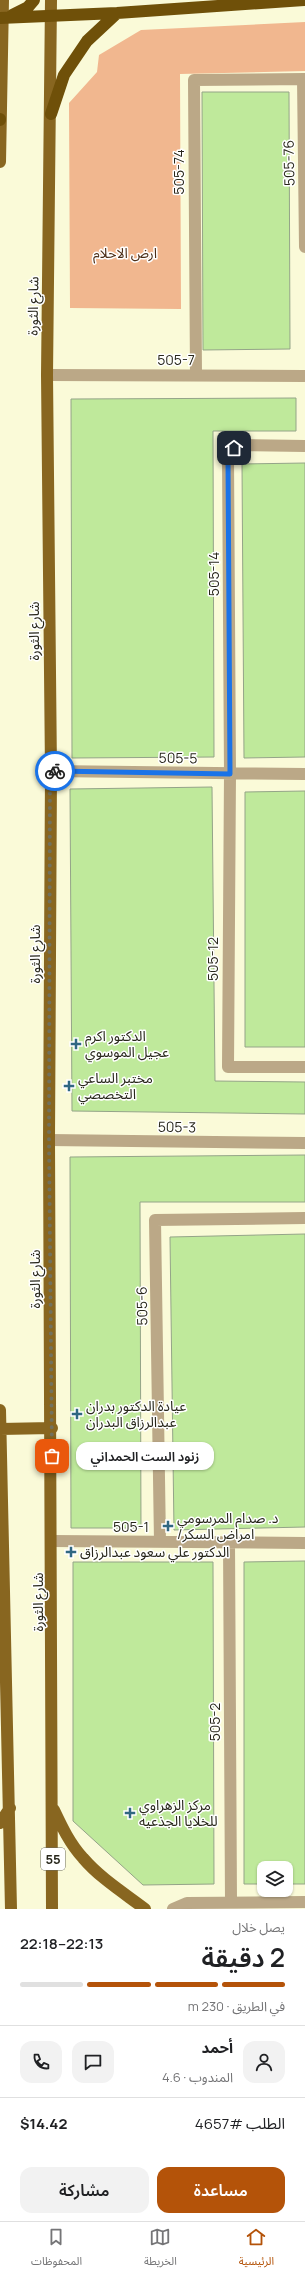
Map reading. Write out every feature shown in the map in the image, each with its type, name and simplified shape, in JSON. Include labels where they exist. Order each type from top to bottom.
[{"type":"highway","points":[[2,18],[51,7],[117,13],[304,0]]},
{"type":"highway","points":[[2,18],[20,13],[27,3],[42,15],[51,7]]},
{"type":"highway","points":[[51,114],[64,75],[87,41],[117,13]]},
{"type":"main road","points":[[0,162],[3,2]]},
{"type":"main road","name":"شارع الثورة","points":[[51,7],[47,375],[50,771],[49,1140],[52,1428],[52,1909]]},
{"type":"main road","points":[[0,1410],[2,1598],[10,1808],[11,1909]]},
{"type":"main road","points":[[0,1430],[52,1428]]},
{"type":"main road","points":[[0,1822],[10,1808]]},
{"type":"main road","points":[[53,1809],[66,1834],[82,1858],[104,1878],[145,1909]]},
{"type":"street","name":"505-76","points":[[304,79],[305,247]]},
{"type":"street","name":"505-74","points":[[196,375],[194,80],[304,79]]},
{"type":"street","name":"505-7","points":[[47,375],[305,376]]},
{"type":"street","name":"505-14","points":[[230,774],[228,457],[234,448],[245,445],[305,446]]},
{"type":"street","name":"505-5","points":[[50,771],[305,774]]},
{"type":"street","name":"505-12","points":[[230,774],[228,1067],[305,1066]]},
{"type":"street","name":"505-3","points":[[49,1140],[305,1143]]},
{"type":"street","name":"505-6","points":[[160,1542],[155,1220],[305,1218]]},
{"type":"street","name":"505-1","points":[[52,1542],[305,1543]]},
{"type":"street","name":"505-2","points":[[229,1542],[230,1902]]},
{"type":"street","points":[[173,1909],[187,1903],[305,1902]]},
{"type":"green space","name":"ارض الاحلام","points":[[305,22],[305,71],[180,74],[181,309],[70,308],[69,103],[97,72],[99,55],[141,30]]},
{"type":"building","points":[[202,92],[289,92],[290,349],[203,350]]},
{"type":"building","points":[[296,398],[296,431],[213,431],[214,757],[72,758],[71,399]]},
{"type":"building","points":[[305,463],[305,757],[244,758],[242,464]]},
{"type":"building","points":[[212,787],[215,1081],[305,1082],[305,1114],[72,1111],[70,789]]},
{"type":"building","points":[[305,791],[305,1047],[245,1047],[245,792]]},
{"type":"building","points":[[305,1155],[305,1202],[140,1202],[141,1528],[71,1528],[70,1157]]},
{"type":"building","points":[[305,1234],[305,1527],[174,1530],[170,1237]]},
{"type":"building","points":[[305,1561],[305,1884],[293,1884],[293,1861],[257,1861],[257,1884],[244,1884],[244,1562]]},
{"type":"building","points":[[73,1562],[213,1562],[214,1884],[143,1885],[73,1821]]},
{"type":"way so far","points":[[52,1456],[49,1140],[50,771],[55,771]]},
{"type":"place","name":"الدكتور اكرم عجيل الموسوي","points":[[76,1044]]},
{"type":"place","name":"مختبر الساعي التخصصي","points":[[69,1086]]},
{"type":"place","name":"عيادة الدكتور بدران عبدالرزاق البدران","points":[[77,1414]]},
{"type":"place","name":"زنود الست الحمداني","points":[[52,1456]]},
{"type":"place","name":"د. صدام المرسومي /امراض السكر","points":[[168,1526]]},
{"type":"place","name":"الدكتور علي سعود عبدالرزاق","points":[[71,1552]]},
{"type":"place","name":"مركز الزهراوي للخلايا الجذعيه","points":[[130,1813]]},
{"type":"route","points":[[55,771],[230,774],[228,457],[234,448]]}]
